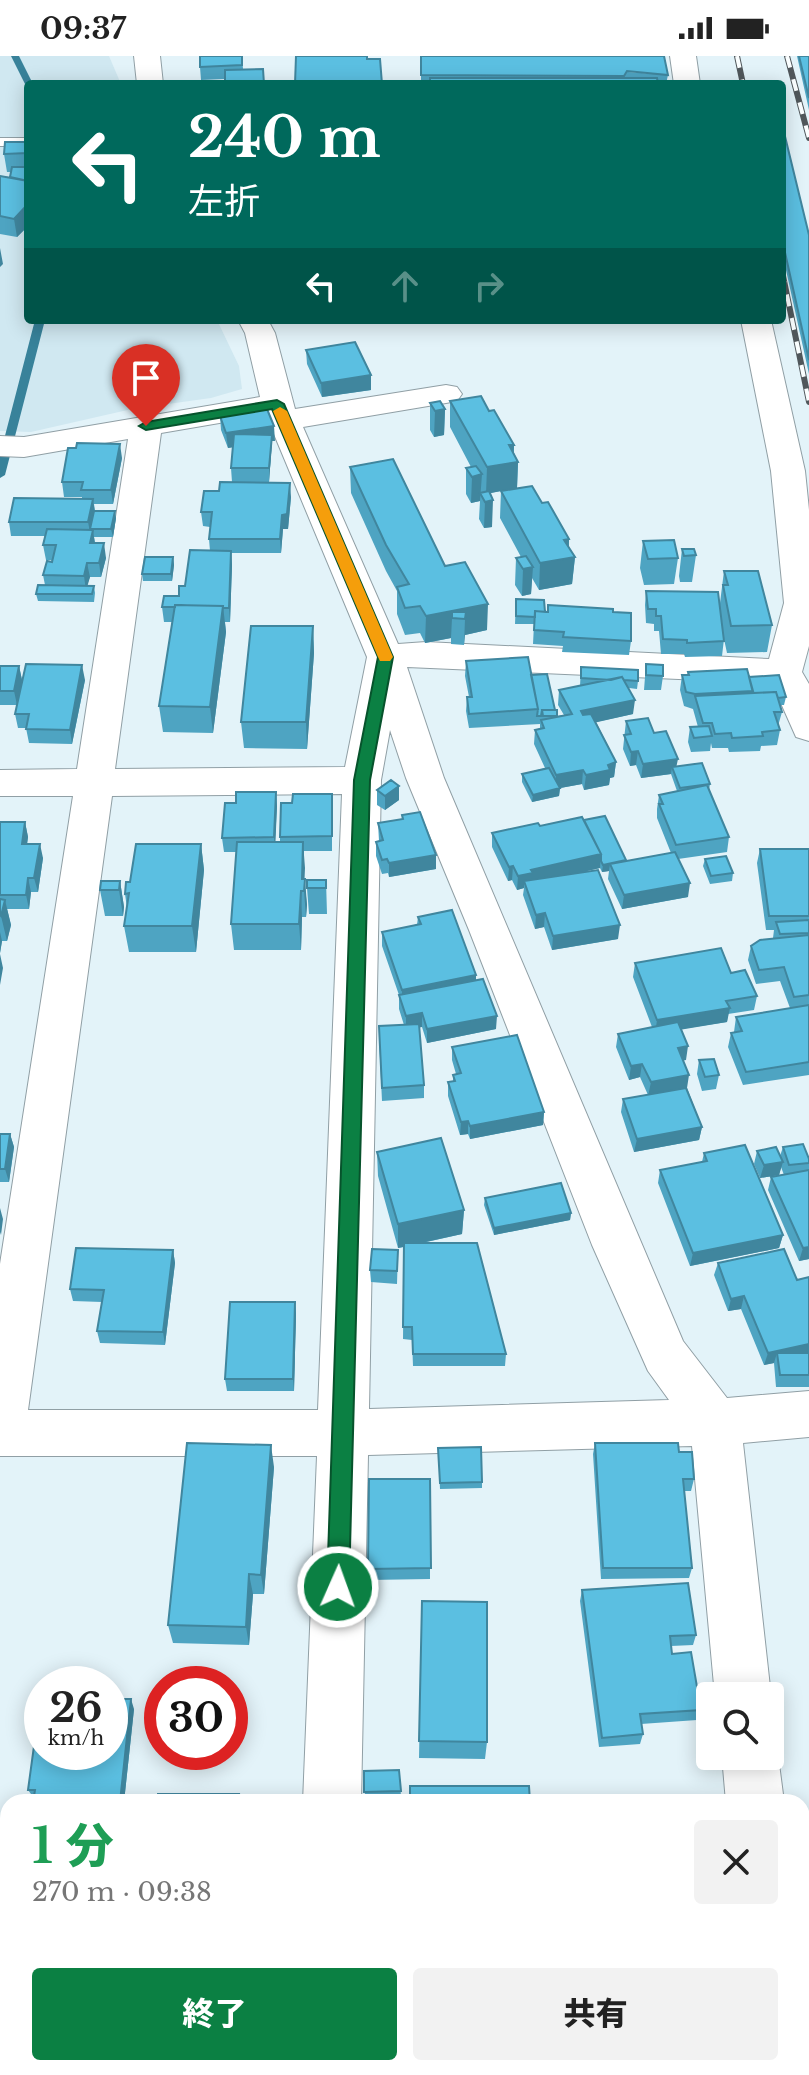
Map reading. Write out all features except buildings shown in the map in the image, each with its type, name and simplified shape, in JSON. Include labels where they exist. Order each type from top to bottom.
[{"type":"street","points":[[147,56],[150,80]]},
{"type":"street","points":[[683,56],[686,80]]},
{"type":"street","points":[[255,324],[281,412],[385,657],[425,778],[490,930],[616,1245],[665,1356],[715,1422],[742,1682]]},
{"type":"street","points":[[757,324],[788,471],[802,603],[784,672],[806,713],[809,728]]},
{"type":"street","points":[[12,447],[146,426],[446,394]]},
{"type":"street","points":[[0,1427],[146,426]]},
{"type":"street","points":[[385,657],[426,654],[784,672]]},
{"type":"street","points":[[332,1794],[362,780],[385,657]]},
{"type":"street","points":[[0,783],[362,780]]},
{"type":"street","points":[[0,1433],[343,1433],[715,1422],[809,1414]]},
{"type":"street","points":[[752,1770],[754,1794]]},
{"type":"lane","points":[[0,142],[24,142]]},
{"type":"shaded area","points":[[0,56],[109,56],[119,80],[24,80],[24,324],[219,324],[239,366],[242,389],[211,398],[132,409],[31,432],[0,431]]},
{"type":"waterway","points":[[15,56],[27,80]]},
{"type":"waterway","points":[[0,475],[39,324]]},
{"type":"railway","points":[[737,56],[742,80]]},
{"type":"railway","points":[[787,56],[809,138]]},
{"type":"railway","points":[[786,290],[809,402]]},
{"type":"slow traffic","points":[[280,411],[385,657]]},
{"type":"route","points":[[146,426],[277,404],[385,657],[362,780],[338,1587]]}]
